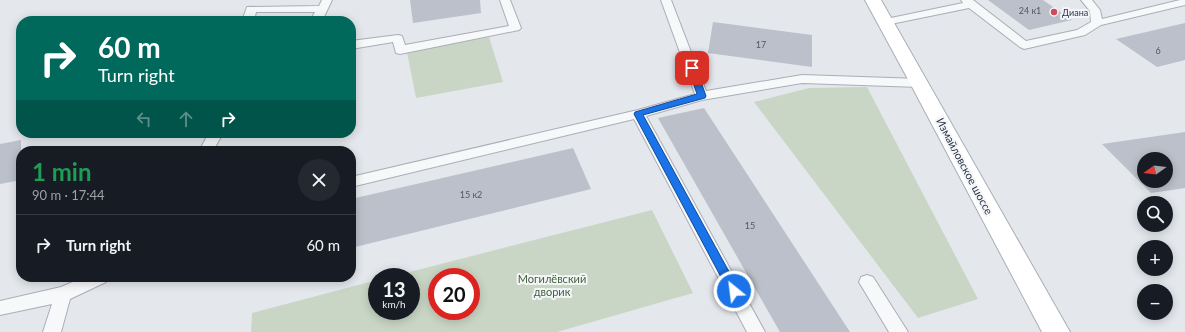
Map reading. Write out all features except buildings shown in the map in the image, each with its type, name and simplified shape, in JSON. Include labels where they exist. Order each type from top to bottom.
[{"type":"main road","name":"Измайловское шоссе","points":[[873,0],[1056,332]]},
{"type":"lane","points":[[356,44],[398,38],[400,50],[515,28],[505,0]]},
{"type":"lane","points":[[666,0],[702,96]]},
{"type":"lane","points":[[1086,0],[1096,10],[1097,23]]},
{"type":"lane","points":[[886,22],[969,2],[1024,46],[1081,33],[1097,23],[1185,2]]},
{"type":"lane","points":[[249,16],[251,9],[325,4]]},
{"type":"lane","points":[[319,16],[325,4]]},
{"type":"lane","points":[[356,181],[638,114],[702,96],[802,79],[920,83]]},
{"type":"lane","points":[[638,114],[756,332]]},
{"type":"lane","points":[[0,308],[63,294],[89,282]]},
{"type":"lane","points":[[867,282],[899,332]]},
{"type":"lane","points":[[52,332],[63,294]]},
{"type":"green space","points":[[489,37],[503,82],[416,98],[407,52]]},
{"type":"green space","points":[[867,87],[978,299],[918,318],[754,102],[809,88]]},
{"type":"green space","name":"Могилёвский дворик","points":[[652,210],[693,293],[557,332],[251,332],[252,313],[368,282],[368,320],[420,320],[420,269]]},
{"type":"place","name":"Диана","points":[[1054,12]]},
{"type":"route","points":[[692,68],[702,96],[638,114],[734,291]]}]
